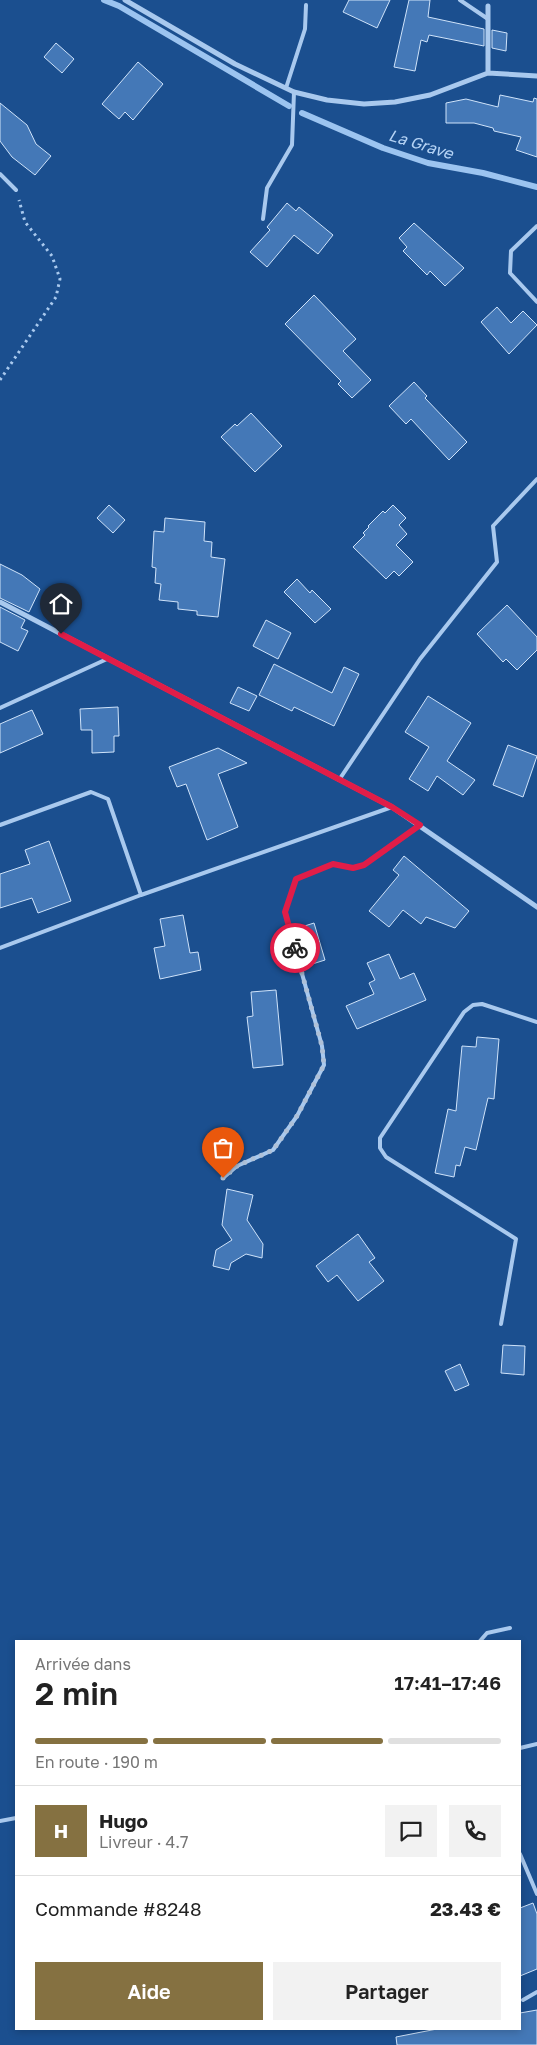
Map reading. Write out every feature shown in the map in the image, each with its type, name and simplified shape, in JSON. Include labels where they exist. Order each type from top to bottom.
[{"type":"street","points":[[124,0],[235,64],[294,92],[327,100],[364,104],[395,102],[430,94],[488,73],[537,76]]},
{"type":"street","points":[[488,6],[488,73]]},
{"type":"street","points":[[0,602],[392,807],[537,907]]},
{"type":"lane","points":[[460,0],[488,19]]},
{"type":"lane","points":[[286,88],[305,29],[306,5]]},
{"type":"lane","points":[[262,219],[267,188],[292,145],[294,92]]},
{"type":"lane","points":[[0,174],[16,190]]},
{"type":"lane","points":[[537,226],[511,251],[510,273],[537,302]]},
{"type":"lane","points":[[339,780],[420,659],[497,562],[493,526],[537,479]]},
{"type":"lane","points":[[0,708],[107,659]]},
{"type":"lane","points":[[0,825],[91,792],[108,799],[141,895]]},
{"type":"lane","points":[[0,948],[141,895],[392,807]]},
{"type":"lane","points":[[223,1178],[237,1166],[273,1150],[297,1116],[324,1065],[322,1046],[285,912],[296,879],[333,864],[353,868],[364,865],[420,825]]},
{"type":"lane","points":[[501,1324],[516,1239],[386,1157],[380,1148],[380,1138],[464,1012],[473,1005],[482,1004],[537,1022]]},
{"type":"lane","points":[[481,1640],[487,1632],[510,1628]]},
{"type":"lane","points":[[521,1748],[537,1744]]},
{"type":"lane","points":[[0,1820],[15,1818]]},
{"type":"lane","points":[[521,1856],[537,1894]]},
{"type":"lane","points":[[523,2000],[537,1992]]},
{"type":"path","points":[[0,380],[56,298],[60,279],[52,256],[25,222],[16,190]]},
{"type":"building","points":[[349,0],[390,0],[377,28],[343,12]]},
{"type":"building","points":[[409,0],[430,0],[428,17],[484,29],[484,46],[429,35],[427,42],[421,40],[415,71],[394,67]]},
{"type":"building","points":[[492,30],[507,33],[506,51],[492,48]]},
{"type":"building","points":[[56,43],[74,59],[62,73],[44,57]]},
{"type":"building","points":[[138,62],[163,84],[133,120],[125,112],[119,119],[102,104]]},
{"type":"building","points":[[500,95],[533,102],[534,98],[537,99],[537,157],[516,150],[521,137],[494,131],[493,128],[474,123],[446,123],[446,103],[466,99],[498,107]]},
{"type":"building","points":[[0,103],[27,125],[36,144],[51,156],[35,175],[12,157],[0,141]]},
{"type":"building","points":[[287,203],[296,211],[299,207],[333,235],[318,254],[294,235],[267,267],[250,252],[270,230],[267,227]]},
{"type":"building","points":[[414,223],[464,268],[445,286],[430,271],[427,275],[403,251],[407,247],[399,238]]},
{"type":"building","points":[[314,295],[356,339],[343,351],[371,380],[352,398],[338,384],[341,381],[285,324]]},
{"type":"building","points":[[497,307],[511,323],[523,311],[537,325],[509,354],[481,322]]},
{"type":"building","points":[[414,382],[427,396],[425,398],[467,442],[449,460],[411,419],[406,424],[389,406]]},
{"type":"building","points":[[251,413],[282,446],[255,472],[221,437]]},
{"type":"building","points":[[109,505],[125,520],[113,533],[97,518]]},
{"type":"building","points":[[393,505],[406,518],[399,525],[407,534],[396,545],[413,562],[399,576],[394,571],[386,579],[353,547],[365,535],[363,533],[368,526],[383,511],[385,513]]},
{"type":"building","points":[[165,518],[205,522],[204,541],[212,542],[211,557],[225,559],[218,617],[197,615],[197,611],[178,609],[178,602],[159,600],[161,584],[155,583],[156,568],[152,567],[154,531],[164,532]]},
{"type":"building","points":[[0,564],[22,575],[40,589],[29,612],[0,598]]},
{"type":"building","points":[[297,579],[310,593],[312,590],[331,609],[315,623],[284,592]]},
{"type":"building","points":[[507,605],[537,637],[537,650],[517,670],[506,659],[503,662],[477,634]]},
{"type":"building","points":[[0,607],[25,620],[21,628],[28,631],[18,651],[0,642]]},
{"type":"building","points":[[266,620],[291,633],[278,659],[253,646]]},
{"type":"building","points":[[274,664],[332,693],[344,667],[359,674],[334,726],[294,707],[292,711],[259,695]]},
{"type":"building","points":[[238,687],[257,696],[249,711],[230,703]]},
{"type":"building","points":[[428,696],[471,723],[447,761],[475,780],[463,795],[437,776],[428,791],[409,779],[429,747],[405,732]]},
{"type":"building","points":[[118,707],[119,736],[114,736],[114,752],[92,753],[92,730],[81,730],[80,709]]},
{"type":"building","points":[[32,710],[43,734],[0,753],[0,724]]},
{"type":"building","points":[[508,745],[537,756],[523,797],[493,785]]},
{"type":"building","points":[[218,748],[247,763],[218,774],[238,827],[207,840],[186,784],[177,787],[169,767]]},
{"type":"building","points":[[49,841],[71,901],[38,913],[32,898],[0,908],[0,874],[30,864],[25,850]]},
{"type":"building","points":[[404,856],[469,911],[455,928],[426,917],[421,924],[403,910],[389,927],[369,911],[399,875],[393,870]]},
{"type":"building","points":[[183,915],[190,953],[198,952],[201,970],[160,979],[154,948],[165,946],[160,919]]},
{"type":"building","points":[[314,923],[325,960],[306,966],[295,929]]},
{"type":"building","points":[[389,954],[400,979],[414,973],[426,1000],[357,1029],[346,1006],[374,994],[369,983],[375,980],[367,963]]},
{"type":"building","points":[[276,990],[283,1065],[253,1068],[247,1017],[253,1016],[251,992]]},
{"type":"building","points":[[477,1037],[499,1039],[494,1099],[488,1098],[476,1150],[465,1147],[460,1166],[456,1165],[454,1177],[435,1173],[448,1109],[456,1111],[462,1046],[476,1047]]},
{"type":"building","points":[[227,1189],[253,1195],[247,1220],[263,1244],[262,1258],[246,1254],[231,1263],[229,1270],[213,1266],[216,1250],[232,1240],[222,1225]]},
{"type":"building","points":[[358,1234],[375,1258],[369,1262],[384,1281],[358,1301],[337,1275],[328,1282],[316,1266]]},
{"type":"building","points":[[503,1345],[525,1346],[524,1375],[501,1373]]},
{"type":"building","points":[[460,1364],[469,1385],[455,1391],[445,1371]]},
{"type":"building","points":[[533,1903],[537,1914],[537,1969],[521,1976],[521,1908]]},
{"type":"building","points":[[537,2010],[537,2045],[397,2045],[396,2037],[432,2030],[521,2030],[521,2013]]},
{"type":"waterway","name":"La Grave","points":[[104,0],[119,6],[289,106]]},
{"type":"waterway","name":"La Grave","points":[[302,113],[383,148],[428,163],[483,173],[537,187]]},
{"type":"way so far","points":[[223,1178],[237,1166],[273,1150],[297,1116],[324,1065],[322,1046],[295,948]]},
{"type":"route","points":[[61,634],[392,807],[420,825],[364,865],[353,868],[333,864],[296,879],[285,912],[295,948]]}]
